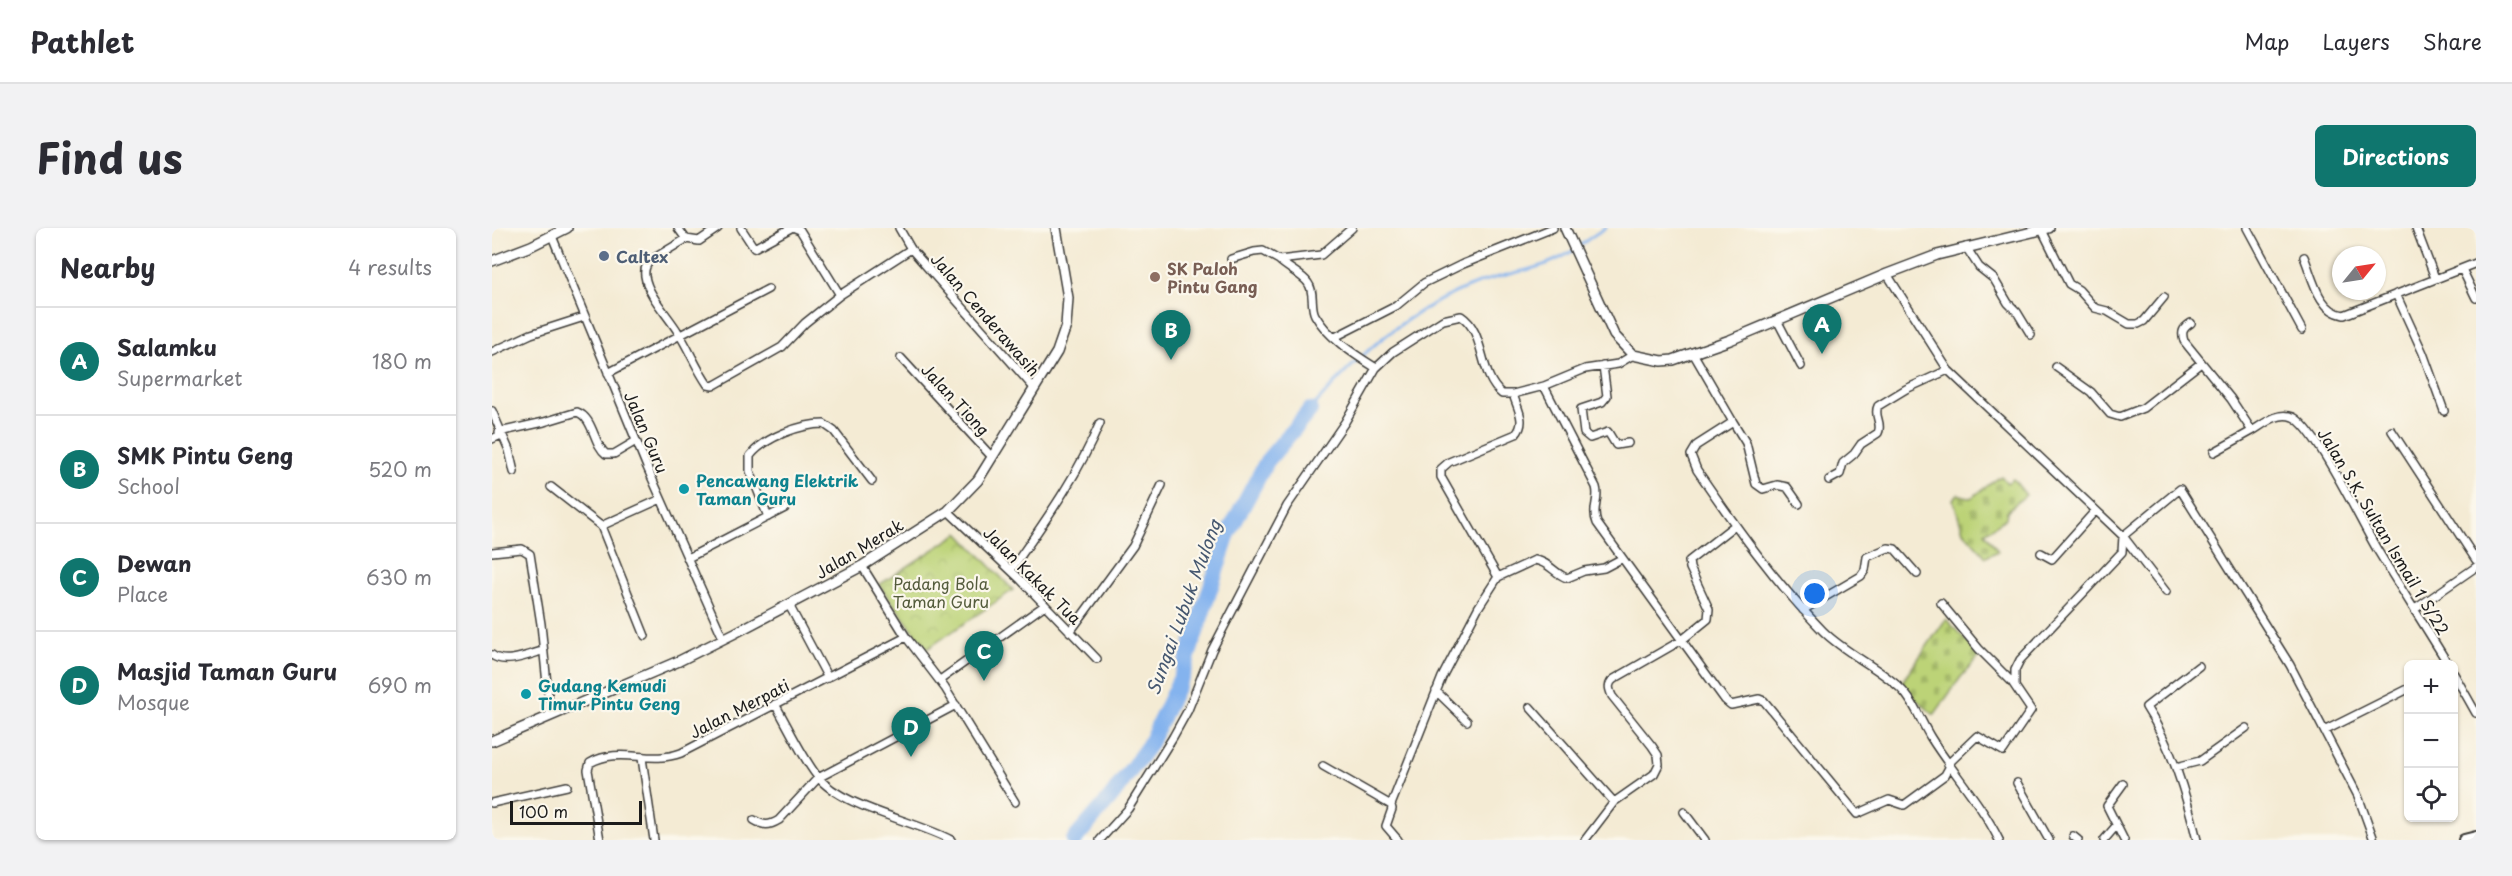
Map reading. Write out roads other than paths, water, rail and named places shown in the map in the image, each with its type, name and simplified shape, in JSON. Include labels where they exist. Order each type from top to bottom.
[{"type":"main road","points":[[2464,840],[2476,837]]},
{"type":"street","points":[[492,261],[567,228]]},
{"type":"street","points":[[678,228],[686,240]]},
{"type":"street","points":[[718,228],[699,241],[686,240],[651,260],[647,263],[644,274],[647,284],[708,385],[713,386],[782,347],[805,323],[840,295],[911,249]]},
{"type":"street","points":[[741,228],[754,248],[791,228]]},
{"type":"street","points":[[795,228],[800,230],[840,295]]},
{"type":"street","name":"Jalan Cenderawasih","points":[[899,228],[911,249],[1034,388]]},
{"type":"street","name":"Jalan Merak","points":[[492,741],[679,660],[723,638],[862,566],[948,511],[978,480],[1057,351],[1067,318],[1068,298],[1056,228]]},
{"type":"street","points":[[1279,260],[1321,255],[1352,228]]},
{"type":"street","points":[[1335,337],[1396,306],[1424,284],[1463,264],[1553,228]]},
{"type":"street","points":[[1565,228],[1600,310],[1614,335],[1633,355],[1662,361],[1693,353],[1887,274],[1966,247],[2045,229],[2069,284],[2079,290],[2096,309],[2106,311],[2129,324],[2138,324],[2144,321],[2164,297]]},
{"type":"street","points":[[2247,228],[2302,330]]},
{"type":"street","points":[[2416,228],[2435,278]]},
{"type":"street","name":"Jalan Guru","points":[[552,236],[661,500],[723,638]]},
{"type":"street","points":[[1966,247],[1979,267],[1994,279],[2031,335]]},
{"type":"street","points":[[1231,259],[1263,251],[1307,281],[1310,287],[1313,313],[1326,330],[1376,368]]},
{"type":"street","points":[[2304,257],[2321,300],[2335,313],[2344,315],[2476,263]]},
{"type":"street","points":[[2462,268],[2476,298]]},
{"type":"street","points":[[1887,274],[1948,370],[2095,512],[2123,536],[2166,592]]},
{"type":"street","points":[[608,373],[768,289]]},
{"type":"street","points":[[2396,294],[2423,352],[2444,411]]},
{"type":"street","points":[[1100,840],[1128,809],[1173,737],[1188,710],[1212,650],[1287,506],[1345,422],[1376,368],[1393,352],[1443,320],[1461,316],[1472,329],[1483,361],[1496,389],[1502,394],[1513,394],[1544,386],[1585,369],[1618,364],[1633,355]]},
{"type":"street","points":[[492,352],[531,334],[584,317]]},
{"type":"street","points":[[1777,320],[1801,366]]},
{"type":"street","points":[[2191,323],[2184,328],[2182,333],[2184,341],[2231,399],[2252,431],[2214,452]]},
{"type":"street","points":[[1693,353],[1746,443],[1756,484],[1762,489],[1776,485],[1789,488],[1799,504]]},
{"type":"street","name":"Jalan Tiong","points":[[901,358],[992,457]]},
{"type":"street","points":[[2056,367],[2091,393],[2108,413],[2120,417],[2143,408],[2201,363]]},
{"type":"street","points":[[1603,366],[1607,396],[1602,402],[1581,409],[1584,433],[1590,438],[1608,432],[1616,445],[1628,443]]},
{"type":"street","points":[[1829,480],[1840,474],[1843,463],[1861,444],[1878,433],[1881,427],[1876,412],[1878,406],[1906,389],[1948,370]]},
{"type":"street","points":[[1544,386],[1596,487],[1599,495],[1593,509],[1597,523],[1621,559],[1725,700],[1731,705],[1759,699],[1769,705],[1857,814],[1889,801],[1904,805],[1945,776],[1949,765],[1977,736],[2003,751],[2031,710],[2015,686],[1979,649],[1941,603]]},
{"type":"street","points":[[1498,577],[1440,473],[1440,469],[1449,462],[1516,434],[1522,425],[1513,394]]},
{"type":"street","points":[[492,411],[500,434],[509,450],[514,472]]},
{"type":"street","points":[[492,439],[500,434],[577,412],[585,417],[601,449],[606,454],[614,454],[636,441]]},
{"type":"street","name":"Jalan S.K. Sultan Ismail 1 S/22","points":[[2252,431],[2278,415],[2295,418],[2304,426],[2313,437],[2378,550],[2446,660]]},
{"type":"street","points":[[1733,422],[1696,445],[1691,455],[1698,470],[1770,573],[1803,610],[1842,648],[1886,676],[1908,696],[1949,765],[1988,818],[1999,840]]},
{"type":"street","points":[[1011,570],[1064,494],[1083,462],[1100,423]]},
{"type":"street","points":[[768,517],[750,471],[750,456],[766,444],[789,432],[825,424],[834,431],[872,481]]},
{"type":"street","points":[[2392,431],[2476,560]]},
{"type":"street","points":[[1071,632],[1133,546],[1162,485]]},
{"type":"street","points":[[551,487],[601,526],[645,636]]},
{"type":"street","points":[[2015,686],[2015,670],[2020,660],[2122,552],[2123,536],[2180,489],[2265,623],[2326,730],[2358,796],[2374,840]]},
{"type":"street","points":[[601,526],[661,500]]},
{"type":"street","points":[[688,558],[784,508]]},
{"type":"street","name":"Jalan Kakak Tua","points":[[948,511],[1011,570],[1097,659]]},
{"type":"street","points":[[2041,553],[2052,559],[2095,512]]},
{"type":"street","points":[[1585,840],[1614,802],[1654,774],[1659,764],[1658,755],[1652,746],[1612,696],[1610,683],[1682,640],[1708,619],[1710,612],[1689,561],[1735,525]]},
{"type":"street","points":[[1803,610],[1861,576],[1865,570],[1867,557],[1888,548],[1895,549],[1917,574]]},
{"type":"street","points":[[492,552],[522,549],[530,554],[541,624],[550,714]]},
{"type":"street","points":[[1398,840],[1386,826],[1392,809],[1391,805],[1436,690],[1462,637],[1498,577],[1535,560],[1549,564],[1567,578],[1584,571],[1604,568],[1621,559]]},
{"type":"street","points":[[862,566],[906,637],[940,680],[1015,802]]},
{"type":"street","points":[[2415,609],[2476,567]]},
{"type":"street","points":[[789,604],[828,678]]},
{"type":"street","points":[[940,680],[1045,605]]},
{"type":"street","name":"Jalan Merpati","points":[[600,840],[589,777],[590,763],[608,755],[657,759],[681,753],[906,637]]},
{"type":"street","points":[[492,655],[497,660],[504,660],[542,651]]},
{"type":"street","points":[[2197,840],[2176,766],[2163,732],[2146,707],[2199,666]]},
{"type":"street","points":[[2458,681],[2476,713]]},
{"type":"street","points":[[1436,690],[1467,721]]},
{"type":"street","points":[[2326,730],[2404,691]]},
{"type":"street","points":[[775,704],[818,778],[835,792],[851,801],[931,829],[951,840]]},
{"type":"street","points":[[754,820],[766,826],[779,820],[818,778],[956,705]]},
{"type":"street","points":[[1530,707],[1614,802]]},
{"type":"street","points":[[2176,766],[2201,760],[2246,728]]},
{"type":"street","points":[[642,758],[654,840]]},
{"type":"street","points":[[1323,766],[1391,805]]},
{"type":"street","points":[[2017,783],[2049,840]]},
{"type":"street","points":[[2123,784],[2107,806],[2124,840]]},
{"type":"street","points":[[492,803],[567,786]]},
{"type":"street","points":[[1684,812],[1705,840]]},
{"type":"street","points":[[2104,840],[2116,826]]},
{"type":"waterway","name":"Sungai Lubuk Mulong","points":[[1310,410],[1367,351],[1430,306],[1481,282],[1554,261],[1606,228]]},
{"type":"waterway","name":"Sungai Lubuk Mulong","points":[[1074,840],[1111,797],[1149,745],[1182,675],[1228,534],[1267,461],[1310,410]]},
{"type":"place","name":"Caltex","points":[[604,256]]},
{"type":"place","name":"SK Paloh Pintu Gang","points":[[1155,277]]},
{"type":"place","name":"Salamku","points":[[1822,354]]},
{"type":"place","name":"SMK Pintu Geng","points":[[1171,360]]},
{"type":"place","name":"Pencawang Elektrik Taman Guru","points":[[684,489]]},
{"type":"place","name":"Dewan","points":[[984,681]]},
{"type":"place","name":"Gudang Kemudi Timur Pintu Geng","points":[[526,694]]},
{"type":"place","name":"Masjid Taman Guru","points":[[911,757]]},
{"type":"park label","name":"Padang Bola Taman Guru","points":[[941,592]]}]
